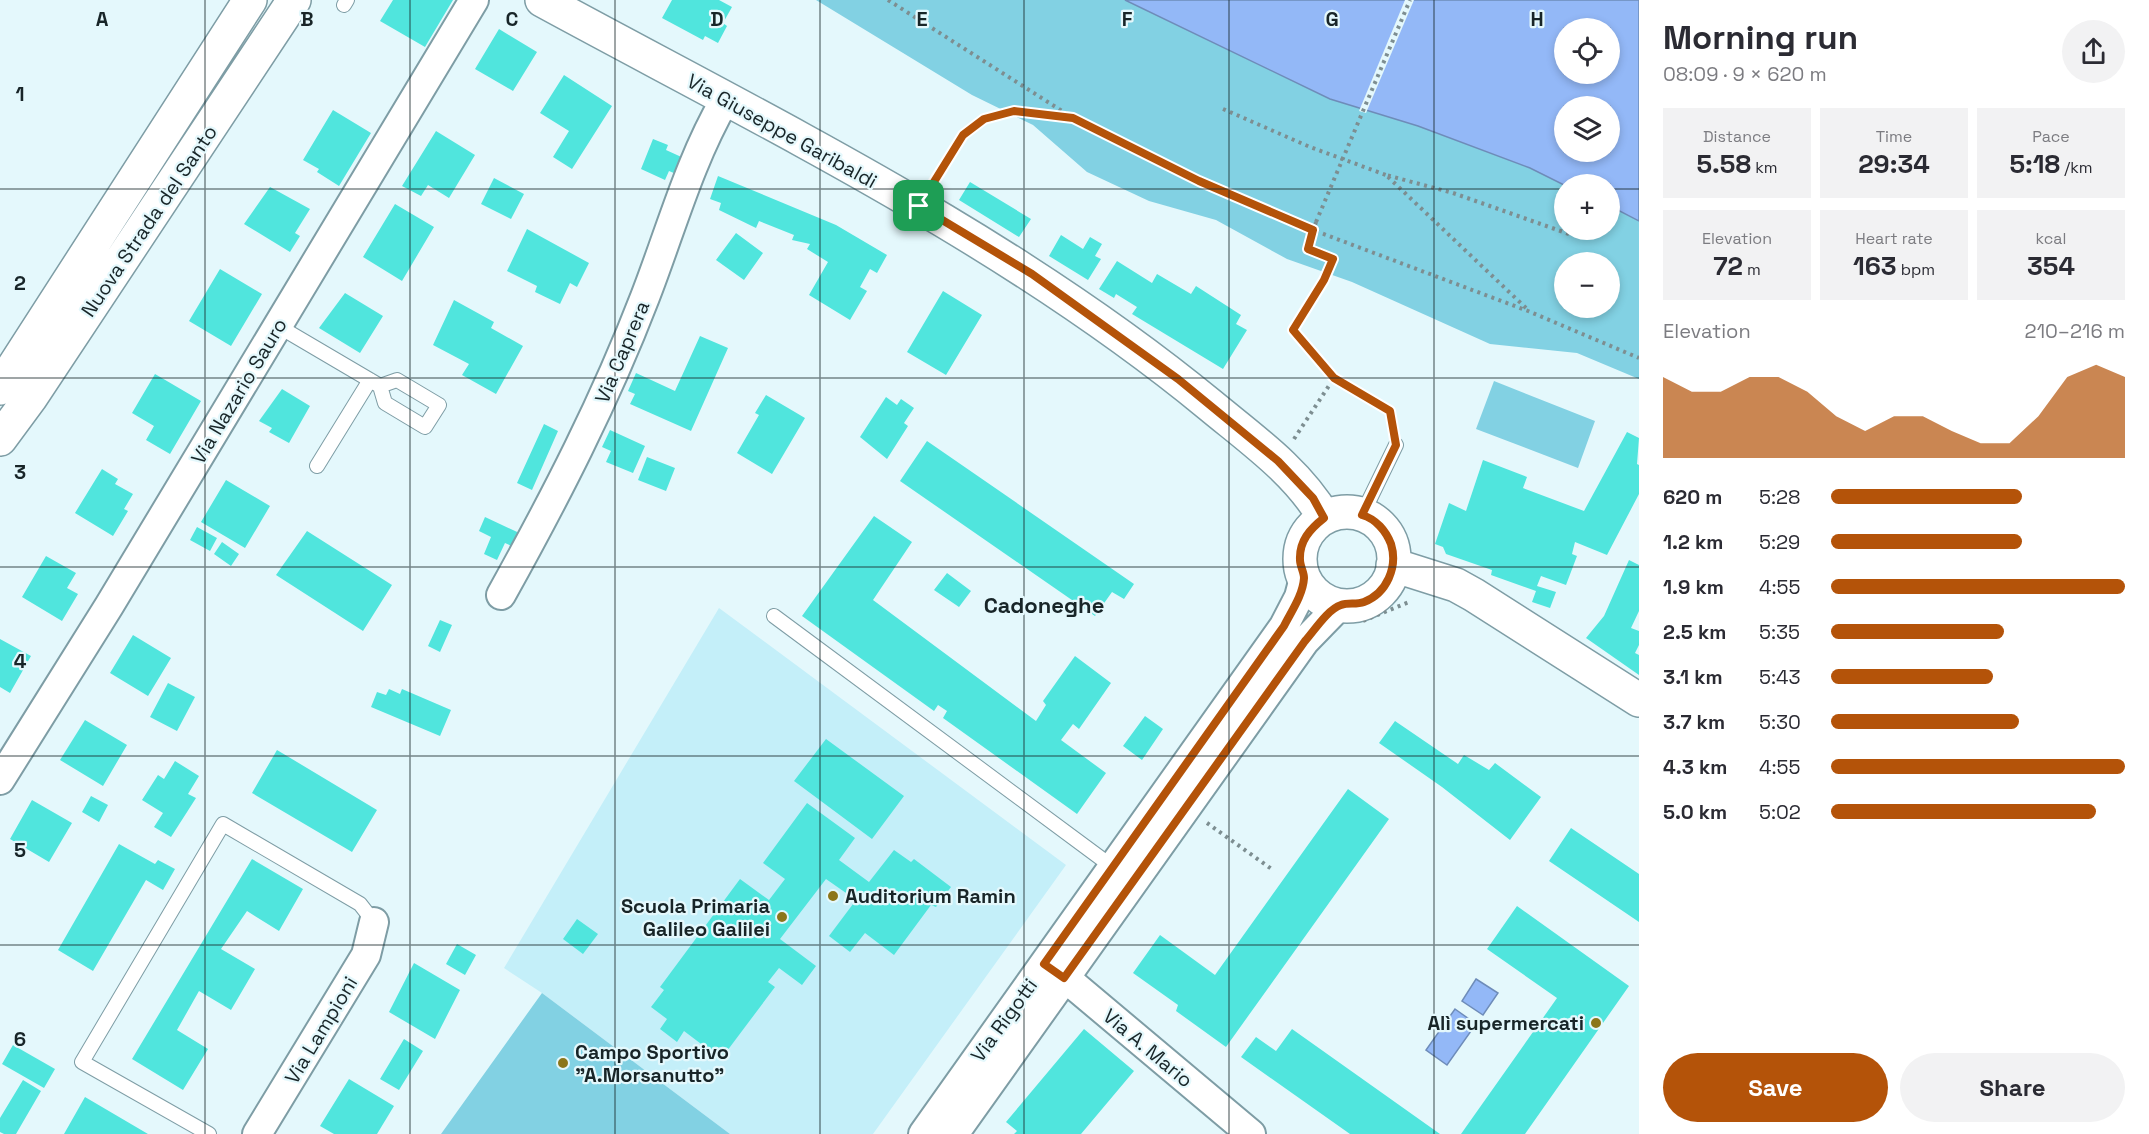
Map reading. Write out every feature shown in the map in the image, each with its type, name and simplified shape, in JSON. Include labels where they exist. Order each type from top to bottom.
[{"type":"main road","name":"Nuova Strada del Santo","points":[[0,388],[250,0]]},
{"type":"main road","name":"Nuova Strada del Santo","points":[[0,440],[31,397],[294,0]]},
{"type":"main road","name":"Via Giuseppe Garibaldi","points":[[542,0],[919,206],[1032,274],[1178,379],[1278,461],[1313,498],[1324,518]]},
{"type":"main road","points":[[1338,512],[1362,515],[1379,524],[1388,536],[1393,550],[1393,565],[1390,577],[1375,596],[1349,614],[1318,596],[1304,578],[1299,561],[1302,544],[1310,528],[1338,512]]},
{"type":"main road","points":[[1393,565],[1456,585],[1639,700]]},
{"type":"street","name":"Via Nazario Sauro","points":[[0,780],[109,606],[474,0]]},
{"type":"street","name":"Via Caprera","points":[[501,596],[586,436],[646,296],[688,175],[725,100]]},
{"type":"street","name":"Via Rigotti","points":[[954,1134],[1054,971],[1122,874],[1284,626],[1299,597],[1304,578]]},
{"type":"street","name":"Via Rigotti","points":[[1122,874],[1305,641],[1349,614]]},
{"type":"street","name":"Via Lampioni","points":[[257,1134],[366,955],[374,922]]},
{"type":"street","name":"Via Rigotti","points":[[923,1134],[1054,971]]},
{"type":"street","name":"Via A. Mario","points":[[1054,971],[1251,1134]]},
{"type":"lane","points":[[278,326],[375,383],[317,466]]},
{"type":"lane","points":[[1362,515],[1396,445]]},
{"type":"lane","points":[[774,616],[1122,874]]},
{"type":"lane","points":[[209,1134],[82,1062],[223,824],[360,904],[374,922]]},
{"type":"path","points":[[888,0],[1073,118],[1199,181],[1313,230],[1528,311],[1639,358]]},
{"type":"path","points":[[1396,445],[1390,411],[1334,378],[1293,330],[1324,280],[1333,259],[1308,249],[1313,230],[1410,0]]},
{"type":"path","points":[[1224,109],[1310,147],[1386,175],[1453,194],[1554,229]]},
{"type":"path","points":[[919,206],[963,135],[984,119],[1014,111],[1073,118]]},
{"type":"path","points":[[1386,175],[1528,311]]},
{"type":"path","points":[[1302,427],[1334,378]]},
{"type":"path","points":[[1349,614],[1413,601]]},
{"type":"path","points":[[1201,819],[1273,870]]},
{"type":"shaded area","points":[[816,0],[1125,0],[1330,99],[1418,126],[1530,168],[1554,180],[1554,240],[1620,240],[1620,211],[1639,221],[1639,379],[1577,353],[1490,344],[1352,282],[1287,259],[1216,220],[1149,201],[1087,172],[1033,125],[972,95]]},
{"type":"shaded area","points":[[1125,0],[1639,0],[1639,221],[1620,211],[1620,174],[1554,174],[1554,180],[1530,168],[1418,126],[1330,99]]},
{"type":"shaded area","points":[[1494,381],[1595,421],[1578,468],[1476,429]]},
{"type":"shaded area","name":"Scuola Primaria Galileo Galilei","points":[[719,608],[1066,865],[873,1134],[730,1134],[542,993],[504,968]]},
{"type":"shaded area","points":[[1476,979],[1498,993],[1483,1015],[1462,1001]]},
{"type":"shaded area","name":"Campo Sportivo \"A.Morsanutto\"","points":[[542,993],[730,1134],[441,1134]]},
{"type":"shaded area","points":[[1455,1009],[1476,1024],[1447,1065],[1426,1050]]},
{"type":"pier","points":[[1405,0],[1414,0],[1366,113],[1359,111]]},
{"type":"building","points":[[393,0],[453,0],[425,47],[380,21]]},
{"type":"building","points":[[672,0],[719,0],[732,7],[723,23],[727,26],[718,43],[705,36],[703,40],[662,18]]},
{"type":"building","points":[[499,29],[537,52],[513,91],[475,69]]},
{"type":"building","points":[[564,75],[612,106],[572,169],[553,157],[569,131],[540,113]]},
{"type":"building","points":[[333,110],[371,133],[339,186],[317,172],[319,169],[303,160]]},
{"type":"building","points":[[436,131],[475,155],[449,198],[428,185],[421,196],[402,186]]},
{"type":"building","points":[[653,139],[668,145],[666,150],[688,160],[681,176],[669,171],[665,180],[641,169]]},
{"type":"building","points":[[718,176],[836,225],[887,255],[877,273],[870,269],[860,287],[867,291],[850,320],[809,295],[828,262],[807,249],[810,244],[792,240],[794,235],[759,221],[756,228],[719,210],[721,203],[710,199]]},
{"type":"building","points":[[494,178],[524,194],[511,219],[481,204]]},
{"type":"building","points":[[970,182],[1031,219],[1019,237],[959,200]]},
{"type":"building","points":[[270,187],[310,209],[295,233],[300,236],[290,252],[244,224]]},
{"type":"building","points":[[395,204],[434,227],[402,281],[363,257]]},
{"type":"building","points":[[527,229],[589,263],[577,287],[570,283],[560,304],[535,292],[537,286],[507,271]]},
{"type":"building","points":[[736,233],[763,253],[744,280],[716,260]]},
{"type":"building","points":[[1061,235],[1083,249],[1090,237],[1102,244],[1095,256],[1101,259],[1088,280],[1049,256]]},
{"type":"building","points":[[1117,261],[1152,283],[1157,274],[1191,294],[1196,286],[1241,315],[1236,324],[1247,330],[1223,369],[1132,314],[1137,307],[1116,294],[1114,298],[1099,289]]},
{"type":"building","points":[[220,269],[262,294],[231,346],[189,321]]},
{"type":"building","points":[[943,291],[982,315],[946,375],[907,352]]},
{"type":"building","points":[[345,293],[383,316],[360,353],[319,328]]},
{"type":"building","points":[[454,300],[494,322],[491,328],[523,346],[496,394],[462,375],[469,364],[433,345]]},
{"type":"building","points":[[700,336],[728,348],[691,431],[630,404],[635,394],[628,391],[636,373],[675,391]]},
{"type":"building","points":[[155,374],[201,401],[170,454],[146,440],[154,426],[132,413]]},
{"type":"building","points":[[282,389],[310,406],[289,443],[269,432],[272,428],[259,421]]},
{"type":"building","points":[[766,395],[805,418],[772,474],[737,453],[759,415],[755,413]]},
{"type":"building","points":[[886,397],[897,405],[901,399],[914,408],[904,423],[908,426],[887,459],[860,437]]},
{"type":"building","points":[[544,424],[558,431],[532,490],[517,483]]},
{"type":"building","points":[[610,430],[645,446],[633,473],[606,462],[611,451],[602,447]]},
{"type":"building","points":[[1627,432],[1639,438],[1637,464],[1639,465],[1639,494],[1607,555],[1575,542],[1572,554],[1577,556],[1566,585],[1541,576],[1537,586],[1556,592],[1550,608],[1532,602],[1536,591],[1491,575],[1492,570],[1446,554],[1443,547],[1435,544],[1449,503],[1466,511],[1483,460],[1527,477],[1523,488],[1584,511]]},
{"type":"building","points":[[927,441],[1134,584],[1124,599],[1112,592],[1095,616],[900,481]]},
{"type":"building","points":[[647,457],[675,468],[666,491],[638,480]]},
{"type":"building","points":[[102,469],[118,479],[115,484],[133,494],[124,509],[128,511],[113,536],[75,513]]},
{"type":"building","points":[[226,480],[270,506],[245,548],[201,522]]},
{"type":"building","points":[[874,516],[912,542],[873,600],[1036,721],[1046,705],[1043,701],[1075,656],[1111,683],[1079,729],[1073,724],[1061,740],[1106,773],[1077,814],[943,718],[947,711],[938,705],[934,711],[802,616]]},
{"type":"building","points":[[485,517],[528,537],[522,551],[505,543],[497,560],[484,554],[491,537],[479,531]]},
{"type":"building","points":[[197,527],[217,538],[210,551],[190,540]]},
{"type":"building","points":[[307,531],[392,585],[363,631],[276,575]]},
{"type":"building","points":[[222,542],[239,554],[231,566],[214,554]]},
{"type":"building","points":[[46,556],[76,573],[67,588],[78,594],[62,621],[22,597]]},
{"type":"building","points":[[1629,560],[1639,565],[1639,611],[1631,628],[1639,631],[1639,645],[1635,653],[1639,655],[1639,675],[1586,638],[1604,616]]},
{"type":"building","points":[[947,573],[971,591],[959,607],[934,590]]},
{"type":"building","points":[[440,620],[452,625],[440,652],[428,646]]},
{"type":"building","points":[[133,635],[171,658],[148,696],[110,673]]},
{"type":"building","points":[[0,639],[31,656],[10,693],[0,687]]},
{"type":"building","points":[[168,683],[195,697],[177,731],[150,717]]},
{"type":"building","points":[[389,689],[400,694],[402,689],[451,710],[440,736],[371,707],[377,692],[386,695]]},
{"type":"building","points":[[1145,716],[1163,729],[1142,760],[1123,746]]},
{"type":"building","points":[[85,720],[127,745],[103,786],[60,760]]},
{"type":"building","points":[[1395,721],[1458,764],[1464,755],[1489,770],[1495,763],[1541,797],[1510,840],[1442,787],[1379,743]]},
{"type":"building","points":[[826,739],[904,796],[872,839],[794,781]]},
{"type":"building","points":[[277,750],[377,810],[352,852],[252,793]]},
{"type":"building","points":[[175,761],[199,776],[188,794],[196,798],[171,837],[154,827],[163,813],[142,800],[158,775],[164,779]]},
{"type":"building","points":[[1348,789],[1389,819],[1226,1047],[1176,1011],[1178,1005],[1133,973],[1160,935],[1215,975]]},
{"type":"building","points":[[91,796],[108,805],[99,822],[82,812]]},
{"type":"building","points":[[32,800],[72,823],[49,862],[10,839]]},
{"type":"building","points":[[807,803],[855,838],[839,860],[869,882],[894,850],[911,862],[914,859],[951,887],[936,907],[931,905],[894,955],[865,933],[850,952],[829,936],[856,900],[826,879],[780,939],[816,966],[802,985],[779,968],[768,982],[775,987],[721,1059],[684,1031],[677,1042],[660,1029],[667,1019],[651,1007],[664,990],[660,987],[740,879],[769,900],[785,879],[763,863]]},
{"type":"building","points":[[1571,828],[1639,874],[1639,922],[1549,861]]},
{"type":"building","points":[[119,844],[155,864],[158,860],[175,869],[163,890],[146,880],[93,971],[58,950]]},
{"type":"building","points":[[252,859],[303,889],[279,931],[247,911],[221,949],[255,969],[231,1010],[199,991],[177,1030],[208,1049],[183,1090],[132,1059]]},
{"type":"building","points":[[1517,906],[1629,986],[1525,1134],[1461,1134],[1557,998],[1487,949]]},
{"type":"building","points":[[577,919],[598,934],[583,954],[563,939]]},
{"type":"building","points":[[457,944],[476,955],[465,975],[446,964]]},
{"type":"building","points":[[414,963],[460,990],[435,1039],[389,1012]]},
{"type":"building","points":[[1084,1029],[1134,1071],[1081,1134],[1014,1134],[1017,1131],[1006,1122]]},
{"type":"building","points":[[1292,1029],[1440,1134],[1350,1134],[1241,1057],[1256,1037],[1276,1051]]},
{"type":"building","points":[[404,1039],[423,1051],[399,1090],[380,1079]]},
{"type":"building","points":[[13,1045],[55,1069],[44,1088],[2,1064]]},
{"type":"building","points":[[349,1079],[394,1106],[377,1134],[334,1134],[320,1126]]},
{"type":"building","points":[[23,1080],[41,1091],[16,1134],[4,1134],[0,1132],[0,1118]]},
{"type":"building","points":[[85,1097],[148,1134],[64,1134]]},
{"type":"place","name":"Auditorium Ramin","points":[[833,896]]},
{"type":"place","name":"Scuola Primaria Galileo Galilei","points":[[782,917]]},
{"type":"place","name":"Alì supermercati","points":[[1596,1023]]},
{"type":"place","name":"Campo Sportivo \"A.Morsanutto\"","points":[[563,1063]]},
{"type":"district","name":"Cadoneghe","points":[[1044,605]]},
{"type":"route","points":[[1014,111],[1073,118],[1199,181],[1313,230],[1308,249],[1333,259],[1324,280],[1293,330],[1334,378],[1390,411],[1396,445],[1362,515],[1379,524],[1388,536],[1393,550],[1390,577],[1375,596],[1364,602],[1340,605],[1305,641],[1064,978],[1044,964],[1111,866],[1284,626],[1299,597],[1304,578],[1299,561],[1302,544],[1310,528],[1324,518],[1313,498],[1278,461],[1178,379],[1032,274],[919,206],[936,175],[963,135],[984,119],[1014,111]]}]
